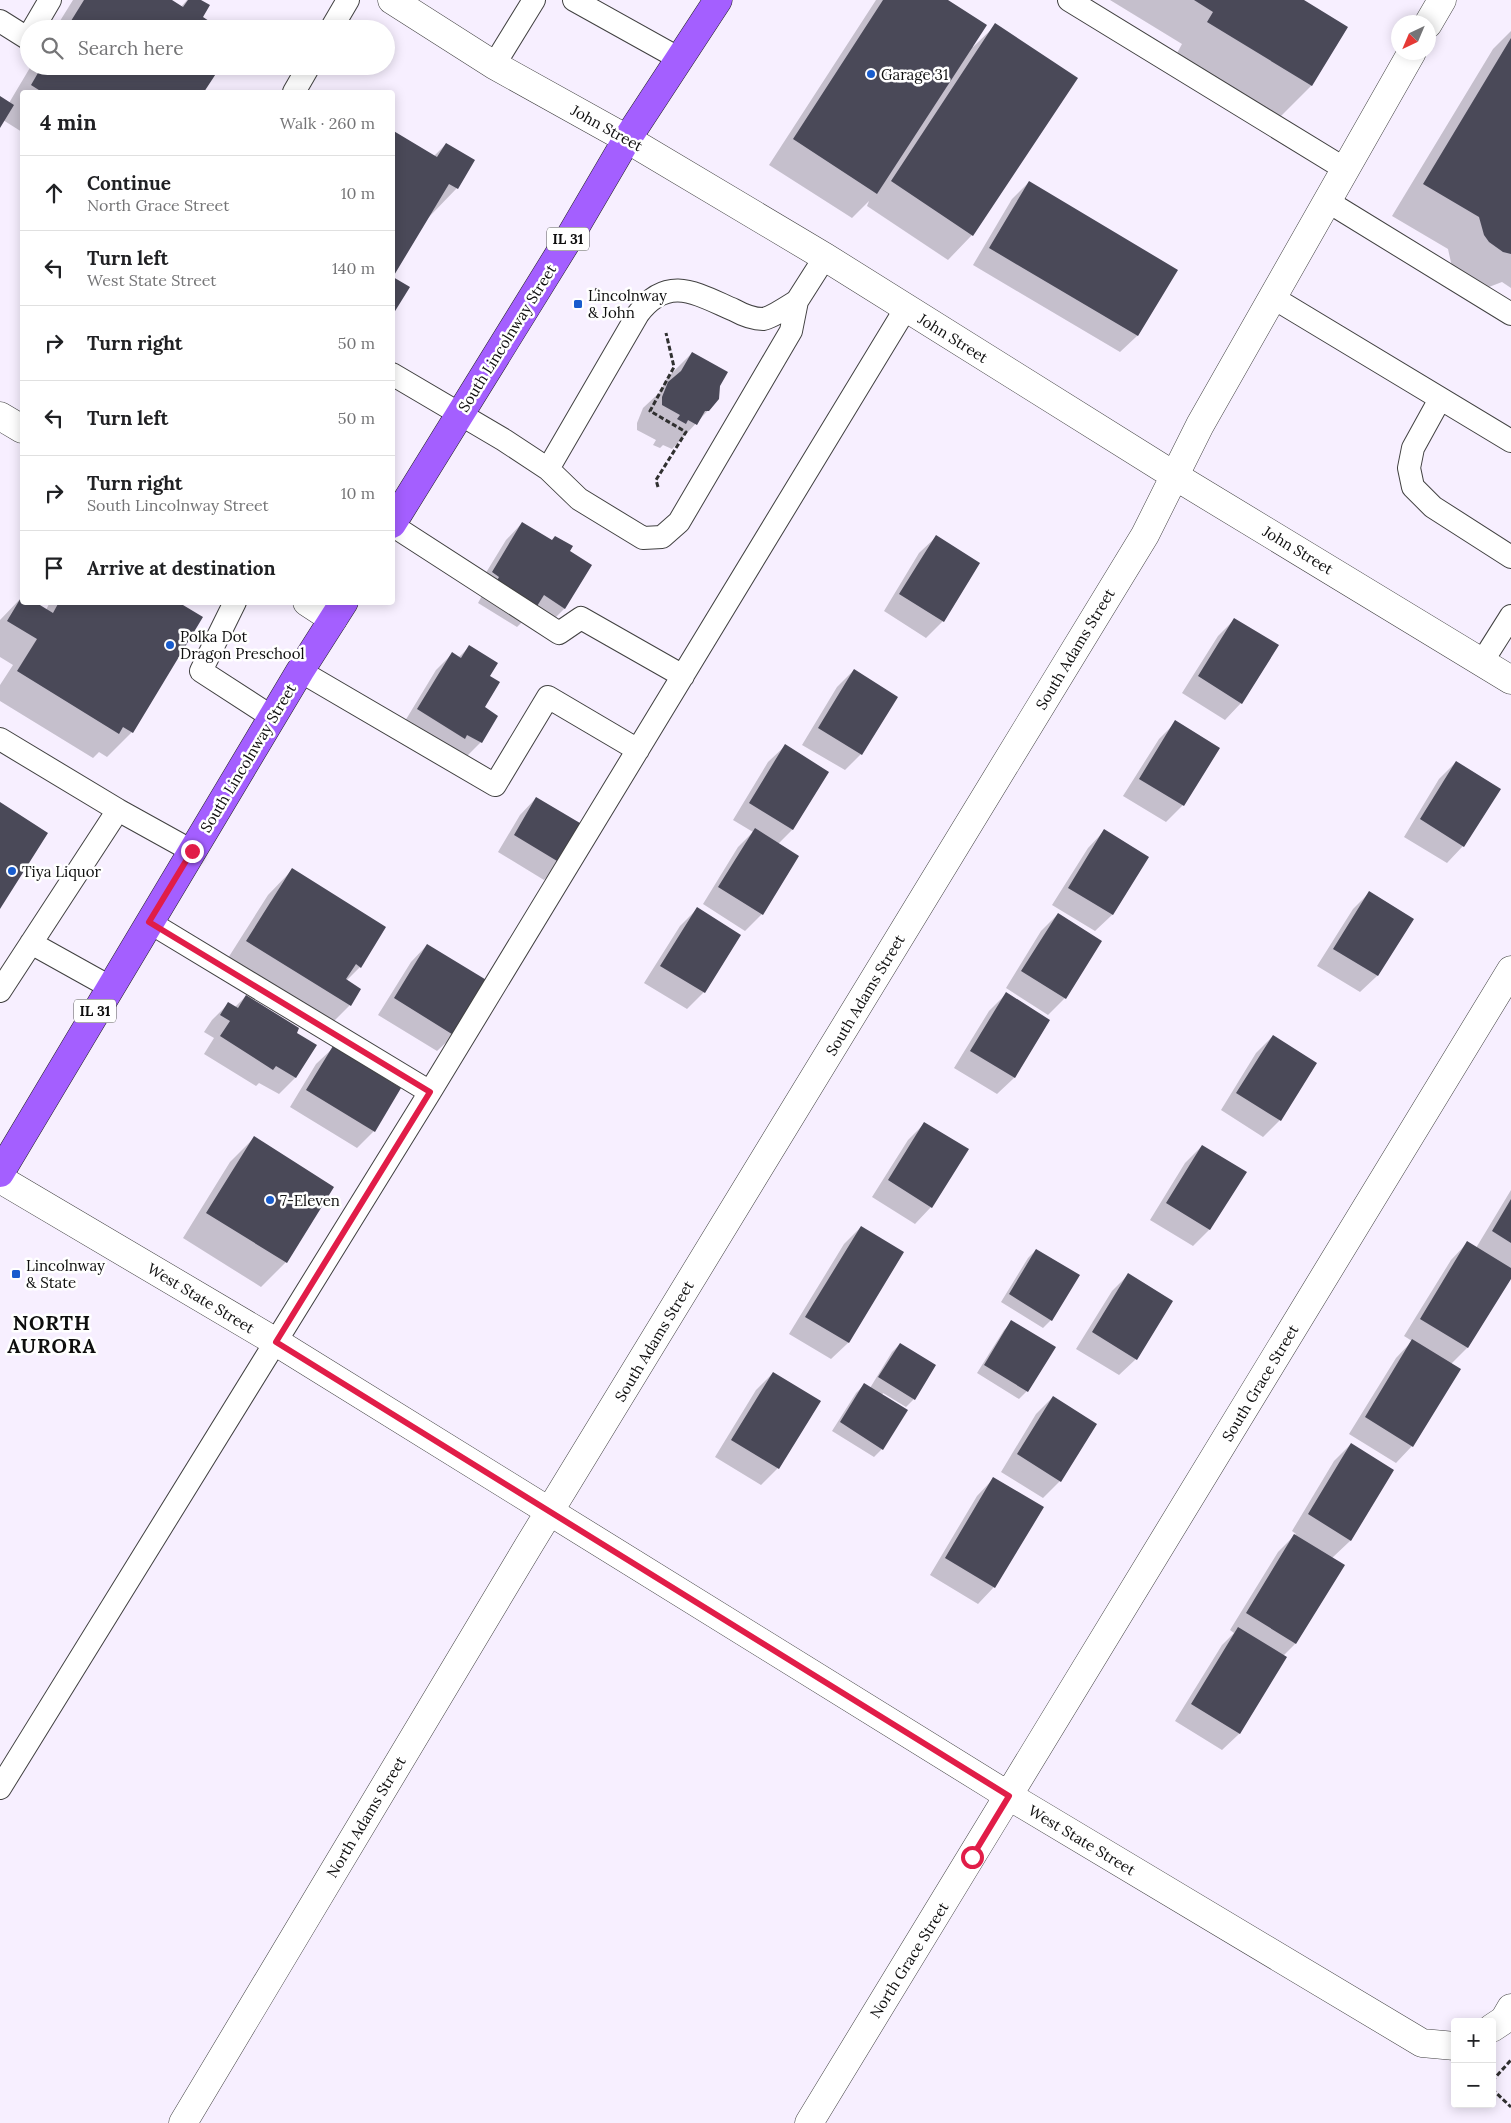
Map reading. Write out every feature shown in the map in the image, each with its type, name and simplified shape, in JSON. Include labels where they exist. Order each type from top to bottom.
[{"type":"main road","name":"South Lincolnway Street","points":[[395,520],[569,238],[627,139],[718,0]]},
{"type":"main road","name":"South Lincolnway Street","points":[[0,1173],[272,717],[339,611]]},
{"type":"street","name":"John Street","points":[[392,0],[494,65],[627,139],[825,257],[1175,476],[1511,680]]},
{"type":"street","points":[[1433,15],[1442,0]]},
{"type":"street","name":"South Adams Street","points":[[550,1512],[1140,543],[1200,425],[1407,60]]},
{"type":"street","points":[[0,416],[20,428]]},
{"type":"street","points":[[318,605],[339,611]]},
{"type":"street","name":"South Grace Street","points":[[1009,1796],[1511,970]]},
{"type":"street","name":"West State Street","points":[[0,1179],[276,1342],[1009,1796],[1422,2043],[1451,2046]]},
{"type":"street","name":"North Adams Street","points":[[183,2123],[550,1512]]},
{"type":"street","name":"North Grace Street","points":[[809,2123],[1009,1796]]},
{"type":"street","points":[[1496,2025],[1504,2020],[1511,2008]]},
{"type":"lane","points":[[38,20],[50,0]]},
{"type":"lane","points":[[336,20],[348,0]]},
{"type":"lane","points":[[494,65],[534,0]]},
{"type":"lane","points":[[574,0],[680,59]]},
{"type":"lane","points":[[1069,0],[1345,169]]},
{"type":"lane","points":[[0,22],[20,33]]},
{"type":"lane","points":[[295,90],[304,75]]},
{"type":"lane","points":[[1327,201],[1511,314]]},
{"type":"lane","points":[[395,376],[548,469],[579,499],[642,538],[662,537],[680,522],[792,331],[797,301],[825,257]]},
{"type":"lane","points":[[548,469],[638,314],[655,297],[669,290],[679,289],[707,298],[748,317],[765,319],[797,301]]},
{"type":"lane","points":[[1272,297],[1511,441]]},
{"type":"lane","points":[[0,1788],[430,1092],[906,308]]},
{"type":"lane","points":[[1440,399],[1413,448],[1409,468],[1413,487],[1433,507],[1511,557]]},
{"type":"lane","points":[[395,527],[559,633],[581,618],[683,676]]},
{"type":"lane","points":[[234,605],[201,671],[272,717]]},
{"type":"lane","points":[[1482,662],[1511,616]]},
{"type":"lane","points":[[300,671],[495,785],[548,696],[638,750]]},
{"type":"lane","points":[[0,739],[118,810],[192,851]]},
{"type":"lane","points":[[0,990],[118,810]]},
{"type":"lane","points":[[149,922],[430,1092]]},
{"type":"lane","points":[[31,943],[110,987]]},
{"type":"path","points":[[658,487],[656,480],[686,432],[650,411],[674,368],[665,331]]},
{"type":"path","points":[[1496,2076],[1511,2059]]},
{"type":"path","points":[[1496,2094],[1511,2107]]},
{"type":"building","points":[[84,0],[172,0],[183,7],[188,0],[201,0],[210,5],[203,17],[208,20],[72,20]]},
{"type":"building","points":[[883,0],[948,0],[987,25],[877,194],[793,139]]},
{"type":"building","points":[[1194,0],[1304,0],[1348,27],[1312,86],[1207,22],[1213,12]]},
{"type":"building","points":[[995,23],[1078,78],[973,236],[891,181]]},
{"type":"building","points":[[1511,38],[1511,254],[1503,252],[1489,242],[1484,235],[1479,217],[1423,184]]},
{"type":"building","points":[[37,75],[215,75],[205,90],[39,90],[31,85]]},
{"type":"building","points":[[0,96],[14,105],[0,128]]},
{"type":"building","points":[[395,132],[437,157],[446,143],[475,160],[458,189],[449,184],[395,274]]},
{"type":"building","points":[[1029,181],[1178,270],[1138,336],[989,248]]},
{"type":"building","points":[[395,278],[410,287],[395,311]]},
{"type":"building","points":[[692,352],[728,372],[720,386],[719,399],[709,411],[705,411],[697,425],[688,420],[686,424],[677,419],[680,415],[662,405],[662,397],[668,382],[681,371]]},
{"type":"building","points":[[522,522],[552,540],[555,536],[573,546],[570,551],[592,565],[565,609],[544,595],[534,611],[494,586],[499,577],[492,572]]},
{"type":"building","points":[[936,535],[980,563],[944,622],[899,594]]},
{"type":"building","points":[[20,599],[20,605],[40,605],[53,613],[57,605],[183,605],[203,617],[133,733],[123,727],[119,734],[17,671],[37,639],[7,621]]},
{"type":"building","points":[[1234,618],[1279,645],[1242,704],[1198,676]]},
{"type":"building","points":[[469,645],[498,663],[490,676],[500,682],[485,707],[498,716],[482,743],[467,735],[465,739],[417,709],[452,652],[461,658]]},
{"type":"building","points":[[854,669],[898,697],[862,755],[818,728]]},
{"type":"building","points":[[1175,720],[1220,748],[1184,806],[1139,779]]},
{"type":"building","points":[[785,744],[829,772],[793,830],[749,803]]},
{"type":"building","points":[[1456,761],[1501,789],[1464,847],[1420,819]]},
{"type":"building","points":[[536,797],[585,826],[562,864],[514,835]]},
{"type":"building","name":"Tiya Liquor","points":[[0,802],[48,833],[0,909]]},
{"type":"building","points":[[755,828],[799,856],[763,915],[718,887]]},
{"type":"building","points":[[1104,829],[1149,857],[1113,915],[1068,888]]},
{"type":"building","points":[[292,868],[386,927],[361,968],[356,964],[346,979],[361,989],[351,1006],[246,941]]},
{"type":"building","points":[[1369,891],[1414,919],[1378,976],[1333,949]]},
{"type":"building","points":[[697,907],[741,935],[705,993],[660,966]]},
{"type":"building","points":[[1058,913],[1102,941],[1066,999],[1021,971]]},
{"type":"building","points":[[427,944],[488,981],[455,1036],[394,998]]},
{"type":"building","points":[[1006,992],[1050,1020],[1015,1078],[970,1051]]},
{"type":"building","points":[[246,995],[299,1028],[297,1033],[317,1045],[296,1078],[276,1066],[273,1070],[220,1036],[230,1021],[220,1015],[228,1002],[238,1008]]},
{"type":"building","points":[[1273,1035],[1317,1063],[1281,1121],[1236,1093]]},
{"type":"building","points":[[333,1046],[401,1088],[375,1132],[306,1090]]},
{"type":"building","points":[[924,1122],[969,1149],[932,1208],[888,1180]]},
{"type":"building","name":"7-Eleven","points":[[254,1136],[334,1187],[287,1263],[206,1213]]},
{"type":"building","points":[[1202,1145],[1247,1172],[1210,1230],[1166,1203]]},
{"type":"building","points":[[1511,1199],[1511,1243],[1492,1231]]},
{"type":"building","points":[[861,1226],[904,1252],[849,1343],[805,1317]]},
{"type":"building","points":[[1467,1241],[1511,1268],[1511,1279],[1468,1348],[1420,1319]]},
{"type":"building","points":[[1036,1249],[1080,1275],[1052,1321],[1009,1294]]},
{"type":"building","points":[[1128,1273],[1173,1301],[1137,1360],[1092,1332]]},
{"type":"building","points":[[1011,1320],[1056,1347],[1028,1392],[984,1365]]},
{"type":"building","points":[[1412,1339],[1461,1369],[1413,1447],[1365,1417]]},
{"type":"building","points":[[900,1343],[936,1365],[915,1400],[878,1377]]},
{"type":"building","points":[[773,1372],[821,1401],[779,1469],[731,1440]]},
{"type":"building","points":[[864,1383],[908,1410],[883,1450],[840,1422]]},
{"type":"building","points":[[1053,1396],[1097,1424],[1061,1482],[1017,1454]]},
{"type":"building","points":[[1351,1443],[1394,1470],[1351,1541],[1308,1514]]},
{"type":"building","points":[[993,1477],[1044,1507],[995,1588],[945,1558]]},
{"type":"building","points":[[1294,1534],[1345,1565],[1296,1644],[1246,1613]]},
{"type":"building","points":[[1238,1627],[1287,1657],[1240,1734],[1191,1704]]},
{"type":"place","name":"Garage 31","points":[[871,74]]},
{"type":"place","name":"Lincolnway & John","points":[[578,304]]},
{"type":"place","name":"Polka Dot Dragon Preschool","points":[[170,645]]},
{"type":"place","name":"Tiya Liquor","points":[[12,871]]},
{"type":"place","name":"7-Eleven","points":[[270,1200]]},
{"type":"place","name":"Lincolnway & State","points":[[16,1274]]},
{"type":"district","name":"NORTH AURORA","points":[[52,1334]]},
{"type":"route","points":[[192,851],[149,922],[430,1092],[276,1342],[1009,1796],[972,1857]]}]
